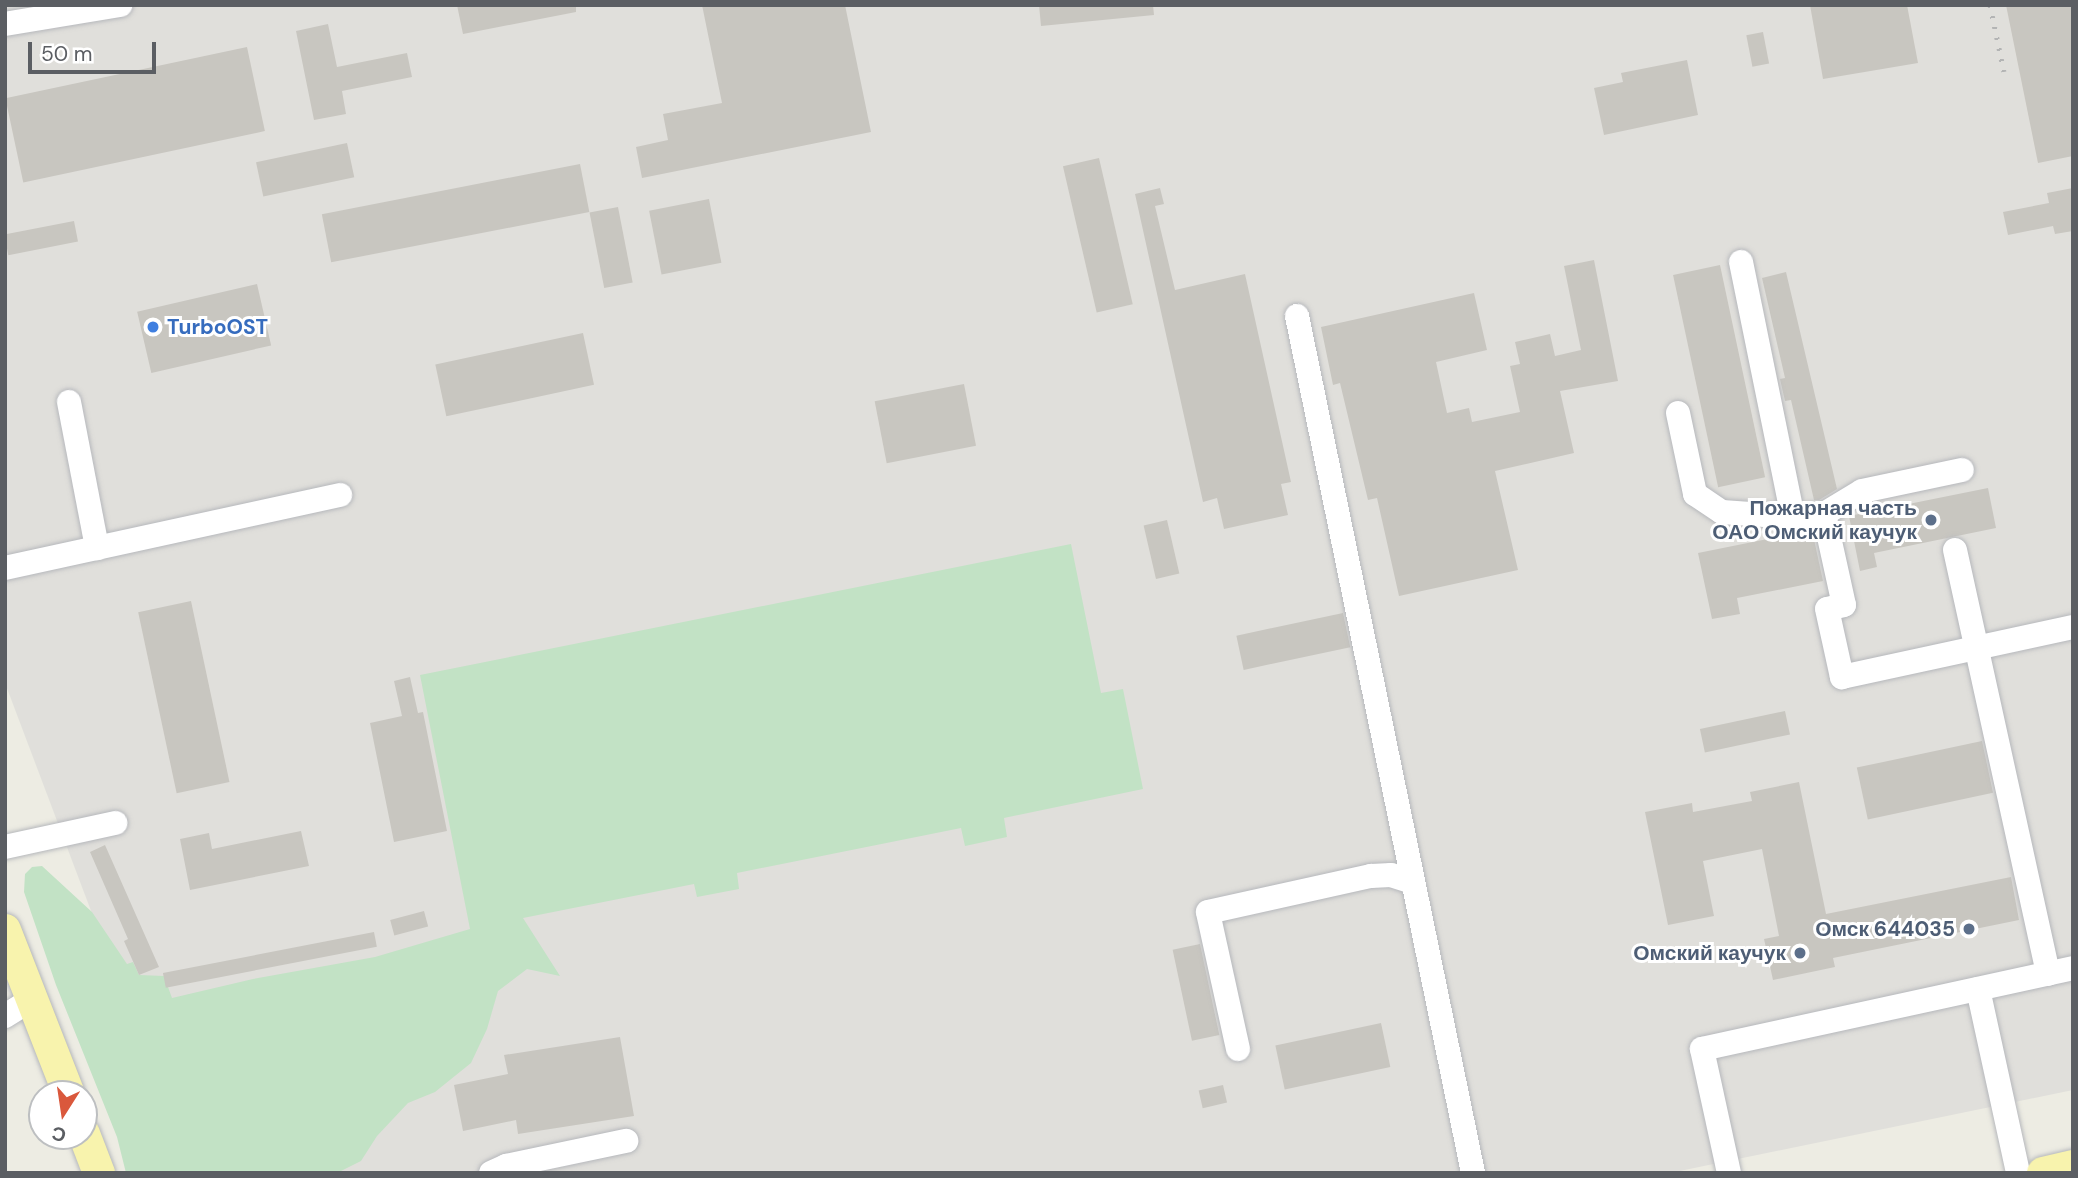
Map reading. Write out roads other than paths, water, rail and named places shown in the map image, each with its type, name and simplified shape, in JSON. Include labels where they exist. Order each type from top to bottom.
[{"type":"main road","points":[[5,930],[64,1080]]},
{"type":"main road","points":[[90,1150],[99,1173]]},
{"type":"main road","points":[[2043,1173],[2073,1166]]},
{"type":"street","points":[[5,24],[120,5]]},
{"type":"street","points":[[1741,262],[1793,517]]},
{"type":"street","points":[[1297,316],[1473,1173]]},
{"type":"street","points":[[69,402],[97,548]]},
{"type":"street","points":[[1678,413],[1695,494],[1722,512],[1793,517],[1824,513],[1862,491],[1962,470]]},
{"type":"street","points":[[5,568],[340,495]]},
{"type":"street","points":[[1824,513],[1844,605],[1827,609],[1842,677],[2073,627]]},
{"type":"street","points":[[1955,550],[2048,974]]},
{"type":"street","points":[[5,847],[115,823]]},
{"type":"street","points":[[1238,1049],[1208,912],[1371,876],[1391,876],[1413,882]]},
{"type":"street","points":[[1729,1173],[1702,1049],[2073,968]]},
{"type":"street","points":[[1978,989],[2018,1173]]},
{"type":"street","points":[[5,1016],[32,999]]},
{"type":"street","points":[[491,1173],[506,1166],[547,1165],[626,1141]]},
{"type":"railway","points":[[1990,5],[2004,72]]},
{"type":"place","name":"TurboOST","points":[[153,327]]},
{"type":"place","name":"Пожарная часть ОАО Омский каучук","points":[[1931,520]]},
{"type":"place","name":"Омск 644035","points":[[1969,929]]},
{"type":"place","name":"Омский каучук","points":[[1800,953]]}]
